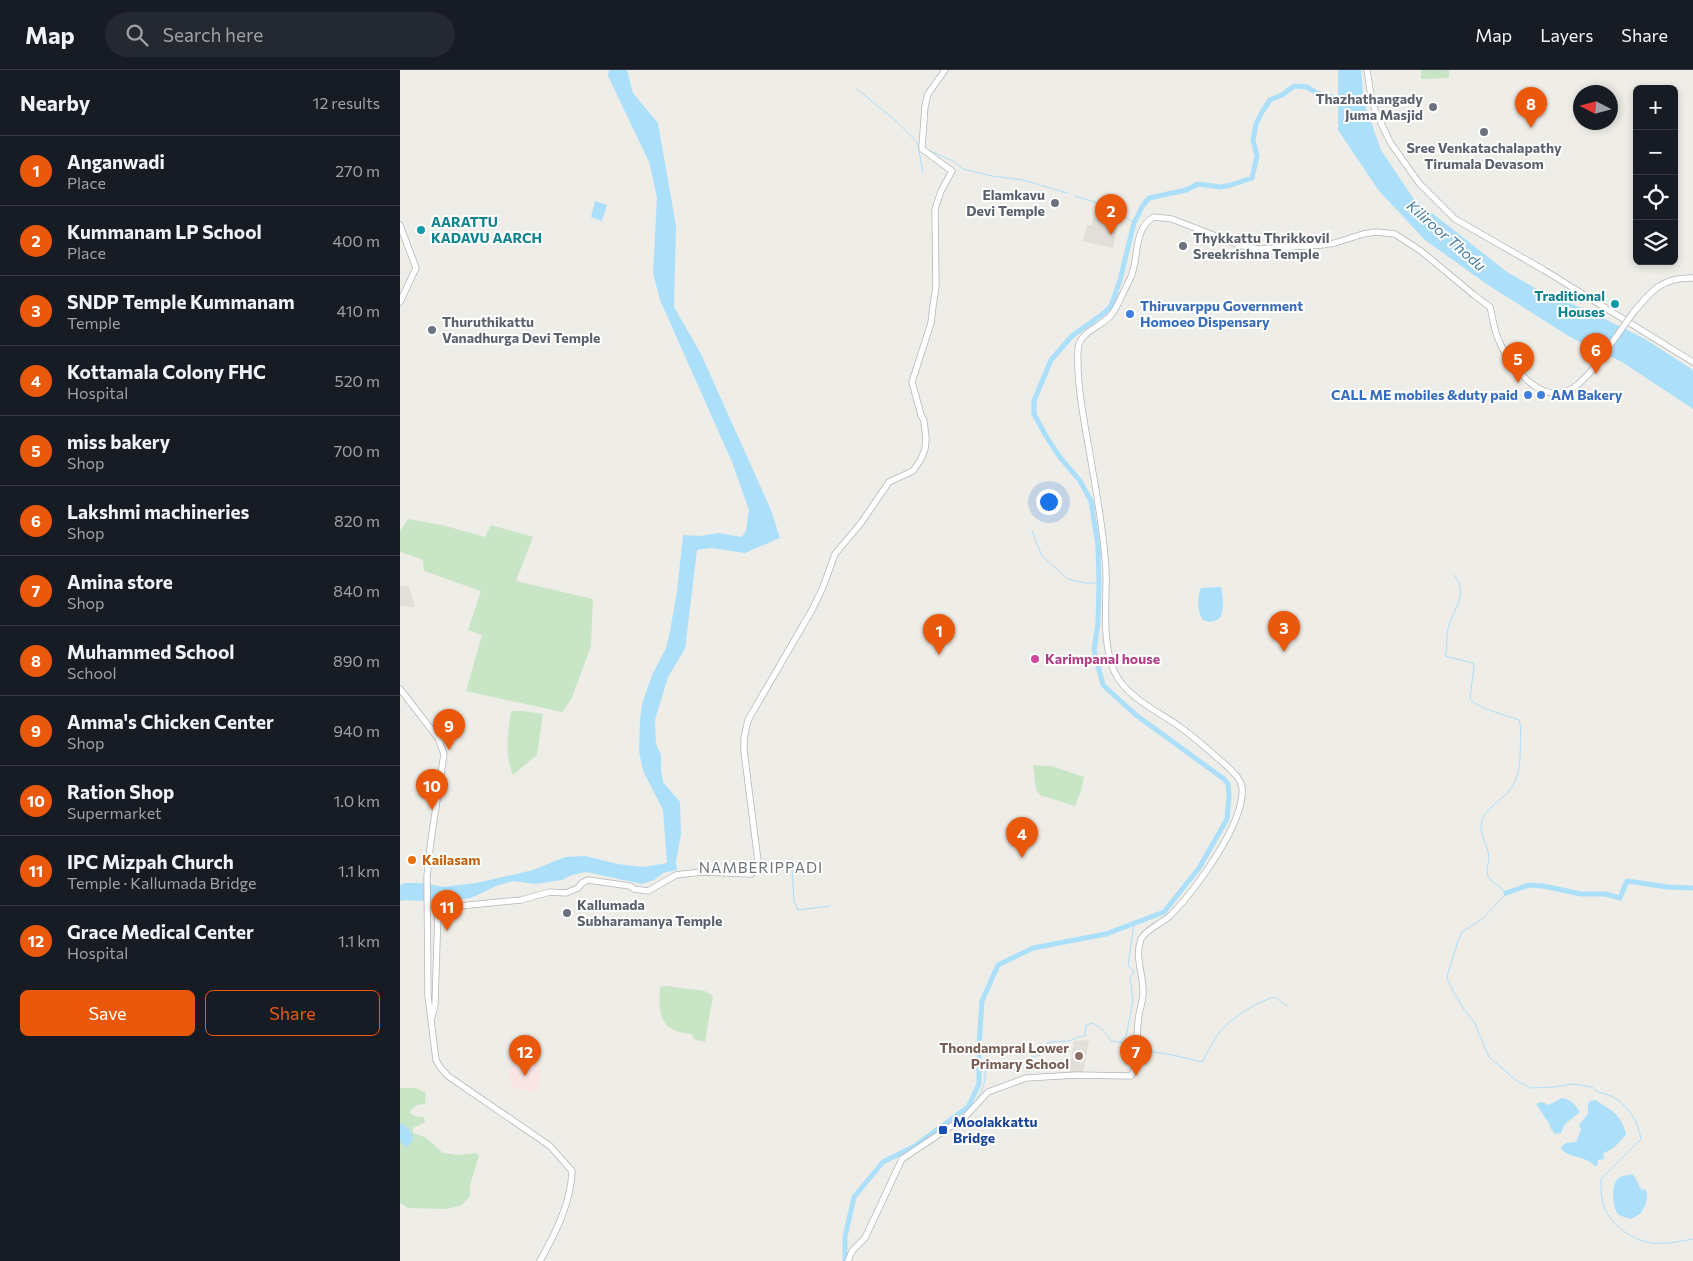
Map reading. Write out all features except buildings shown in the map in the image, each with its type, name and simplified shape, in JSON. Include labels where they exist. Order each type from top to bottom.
[{"type":"main road","points":[[432,1017],[435,1005],[436,925],[438,911],[441,909],[521,900],[550,892],[566,893],[578,888],[588,880],[648,891],[668,882],[676,875],[702,872],[751,874],[759,869],[744,751],[744,738],[748,720],[812,610],[836,554],[890,482],[913,471],[925,449],[924,421],[912,382],[930,323],[936,286],[936,209],[941,190],[952,171],[922,150],[922,147],[928,94],[945,70]]},
{"type":"main road","points":[[1367,70],[1375,110],[1390,142],[1419,183],[1455,220],[1544,270],[1693,362]]},
{"type":"main road","points":[[848,1261],[852,1251],[865,1238],[902,1159],[965,1117],[988,1092],[1026,1078],[1077,1075],[1131,1076],[1134,1071],[1138,1046],[1138,1022],[1143,993],[1139,947],[1142,936],[1172,914],[1202,879],[1240,808],[1241,782],[1234,772],[1200,742],[1136,697],[1123,685],[1110,661],[1107,642],[1107,597],[1102,520],[1081,407],[1079,342],[1087,333],[1112,314],[1135,269],[1140,231],[1150,219],[1164,217],[1239,245],[1258,249],[1322,245],[1376,232],[1395,234],[1421,251],[1490,307],[1498,340],[1520,374],[1537,388],[1558,393],[1581,383],[1650,293],[1663,283],[1680,277],[1693,278]]},
{"type":"main road","points":[[400,225],[416,268],[400,302]]},
{"type":"main road","points":[[400,689],[438,738],[444,754],[430,840],[427,876],[428,996],[436,1060],[448,1076],[496,1107],[550,1146],[572,1171],[572,1181],[558,1227],[540,1261]]},
{"type":"shaded area","points":[[1095,209],[1103,211],[1102,220],[1118,223],[1113,248],[1083,241],[1087,225],[1092,225]]},
{"type":"shaded area","points":[[400,586],[409,586],[415,607],[400,606]]},
{"type":"shaded area","name":"Thondampral Lower Primary School","points":[[1089,1040],[1083,1072],[1069,1072],[1074,1041]]},
{"type":"shaded area","points":[[535,1059],[540,1068],[540,1084],[535,1093],[512,1087],[513,1081],[510,1081],[508,1073],[512,1065],[523,1060]]},
{"type":"green space","points":[[1421,70],[1449,70],[1449,78],[1421,79]]},
{"type":"green space","points":[[408,519],[442,525],[485,537],[491,525],[533,537],[516,581],[593,599],[591,646],[571,700],[562,712],[466,691],[482,635],[468,630],[481,591],[424,571],[423,560],[400,552],[400,531]]},
{"type":"green space","points":[[511,711],[543,714],[537,755],[513,775],[508,760],[508,735]]},
{"type":"green space","points":[[1033,765],[1051,766],[1084,777],[1075,806],[1040,795],[1036,789]]},
{"type":"green space","points":[[660,987],[705,991],[713,996],[705,1042],[693,1039],[693,1035],[677,1031],[666,1024],[661,1013],[659,1000]]},
{"type":"green space","points":[[400,1088],[416,1088],[426,1093],[425,1104],[416,1105],[409,1112],[414,1116],[424,1117],[425,1122],[413,1128],[413,1133],[425,1137],[443,1153],[457,1155],[476,1153],[479,1156],[470,1185],[470,1196],[462,1205],[447,1209],[408,1208],[400,1203]]},
{"type":"water","points":[[609,70],[627,70],[633,93],[658,123],[676,226],[674,307],[701,354],[771,510],[780,538],[745,553],[711,548],[697,550],[685,649],[668,677],[655,720],[656,744],[661,755],[663,782],[680,802],[681,835],[676,861],[677,870],[663,873],[654,880],[642,884],[586,872],[572,875],[562,880],[535,884],[513,881],[496,886],[471,898],[437,902],[400,901],[400,885],[405,883],[424,883],[443,887],[476,883],[533,870],[565,857],[585,856],[618,864],[643,867],[667,863],[663,810],[643,771],[639,751],[642,704],[652,675],[666,648],[677,592],[683,535],[700,536],[718,533],[742,537],[746,531],[749,510],[732,462],[660,300],[653,273],[657,197],[649,162],[608,76]]},
{"type":"water","name":"Kiliroor Thodu","points":[[1338,70],[1361,70],[1364,102],[1381,150],[1413,198],[1507,272],[1542,292],[1589,311],[1645,339],[1693,370],[1693,409],[1622,362],[1570,337],[1485,283],[1425,240],[1379,191],[1338,130]]},
{"type":"water","points":[[595,201],[607,205],[602,221],[591,217]]},
{"type":"water","points":[[1221,587],[1223,606],[1220,617],[1211,621],[1203,620],[1198,604],[1201,588]]},
{"type":"water","points":[[1562,1098],[1570,1101],[1580,1112],[1565,1124],[1561,1133],[1555,1134],[1536,1104],[1542,1102],[1549,1105]]},
{"type":"water","points":[[1596,1100],[1618,1117],[1626,1134],[1613,1148],[1603,1153],[1604,1159],[1598,1160],[1597,1166],[1595,1166],[1561,1149],[1566,1143],[1576,1142],[1581,1130],[1579,1125],[1588,1114],[1589,1101]]},
{"type":"water","points":[[400,1123],[409,1129],[412,1134],[413,1139],[408,1147],[402,1144],[400,1140]]},
{"type":"water","points":[[1632,1174],[1642,1190],[1645,1189],[1647,1199],[1640,1214],[1631,1219],[1619,1215],[1617,1212],[1613,1190],[1621,1176]]},
{"type":"waterway","points":[[845,1261],[845,1237],[854,1197],[883,1162],[915,1146],[968,1107],[979,1084],[982,1001],[998,965],[1033,948],[1106,934],[1164,912],[1199,868],[1227,819],[1229,795],[1228,784],[1224,779],[1136,715],[1103,685],[1094,650],[1098,623],[1099,583],[1098,546],[1091,501],[1080,481],[1059,456],[1046,436],[1034,414],[1034,401],[1051,360],[1072,336],[1111,306],[1120,280],[1134,223],[1143,205],[1149,198],[1186,190],[1198,184],[1221,187],[1252,178],[1257,156],[1253,140],[1256,124],[1270,100],[1282,95],[1294,86],[1307,87],[1317,93],[1342,100]]},
{"type":"waterway","points":[[857,89],[896,121],[916,141],[923,173]]},
{"type":"waterway","points":[[926,149],[953,161],[963,169],[992,176],[1023,180],[1067,193]]},
{"type":"waterway","points":[[1075,196],[1107,206],[1134,223]]},
{"type":"waterway","points":[[1032,531],[1042,556],[1068,579],[1084,583],[1099,583]]},
{"type":"waterway","points":[[1454,575],[1461,588],[1459,601],[1448,629],[1445,656],[1473,663],[1470,699],[1473,702],[1519,720],[1521,727],[1520,760],[1514,784],[1487,811],[1481,827],[1489,857],[1488,877],[1503,890],[1505,895],[1482,919],[1462,932],[1447,978],[1463,1008],[1474,1022],[1489,1057],[1517,1081],[1531,1088],[1573,1084],[1592,1087],[1619,1101],[1632,1115],[1641,1139],[1601,1179],[1604,1206],[1616,1224],[1626,1233],[1637,1239],[1649,1242],[1668,1243],[1693,1239]]},
{"type":"waterway","points":[[792,870],[794,901],[798,910],[830,906]]},
{"type":"waterway","points":[[1506,893],[1529,885],[1581,894],[1605,894],[1620,898],[1627,881],[1668,887],[1693,888]]},
{"type":"waterway","points":[[968,1107],[979,1096],[984,1085],[985,1069],[992,1061],[1010,1070],[1020,1070],[1028,1059],[1047,1052],[1047,1043],[1069,1041],[1085,1036],[1086,1025],[1092,1023],[1102,1029],[1109,1039],[1113,1041],[1120,1042],[1126,1036],[1133,1000],[1130,978],[1134,971],[1128,966],[1134,923]]},
{"type":"waterway","points":[[1140,1050],[1202,1062],[1221,1031],[1242,1012],[1275,997],[1287,1006]]},
{"type":"waterway","points":[[1120,1042],[1134,1049]]},
{"type":"place","name":"Thazhathangady Juma Masjid","points":[[1433,107]]},
{"type":"place","name":"Muhammed School","points":[[1531,128]]},
{"type":"place","name":"Sree Venkatachalapathy Tirumala Devasom","points":[[1484,132]]},
{"type":"place","name":"Elamkavu Devi Temple","points":[[1055,203]]},
{"type":"place","name":"AARATTU KADAVU AARCH","points":[[421,230]]},
{"type":"place","name":"Kummanam LP School","points":[[1111,235]]},
{"type":"place","name":"Thykkattu Thrikkovil Sreekrishna Temple","points":[[1183,246]]},
{"type":"place","name":"Traditional Houses","points":[[1615,304]]},
{"type":"place","name":"Thiruvarppu Government Homoeo Dispensary","points":[[1130,314]]},
{"type":"place","name":"Thuruthikattu Vanadhurga Devi Temple","points":[[432,330]]},
{"type":"place","name":"Lakshmi machineries","points":[[1596,374]]},
{"type":"place","name":"miss bakery","points":[[1518,383]]},
{"type":"place","name":"CALL ME mobiles &duty paid","points":[[1528,395]]},
{"type":"place","name":"AM Bakery","points":[[1541,395]]},
{"type":"place","name":"SNDP Temple Kummanam","points":[[1284,652]]},
{"type":"place","name":"Anganwadi","points":[[939,655]]},
{"type":"place","name":"Karimpanal house","points":[[1035,659]]},
{"type":"place","name":"Amma's Chicken Center","points":[[449,750]]},
{"type":"place","name":"Ration Shop","points":[[432,810]]},
{"type":"place","name":"Kottamala Colony FHC","points":[[1022,858]]},
{"type":"place","name":"Kailasam","points":[[412,860]]},
{"type":"place","name":"Kallumada Subharamanya Temple","points":[[567,913]]},
{"type":"place","name":"IPC Mizpah Church","points":[[447,931]]},
{"type":"place","name":"Thondampral Lower Primary School","points":[[1079,1056]]},
{"type":"place","name":"Grace Medical Center","points":[[525,1076]]},
{"type":"place","name":"Amina store","points":[[1136,1076]]},
{"type":"place","name":"Moolakkattu Bridge","points":[[943,1130]]},
{"type":"district","name":"NAMBERIPPADI","points":[[761,868]]}]
